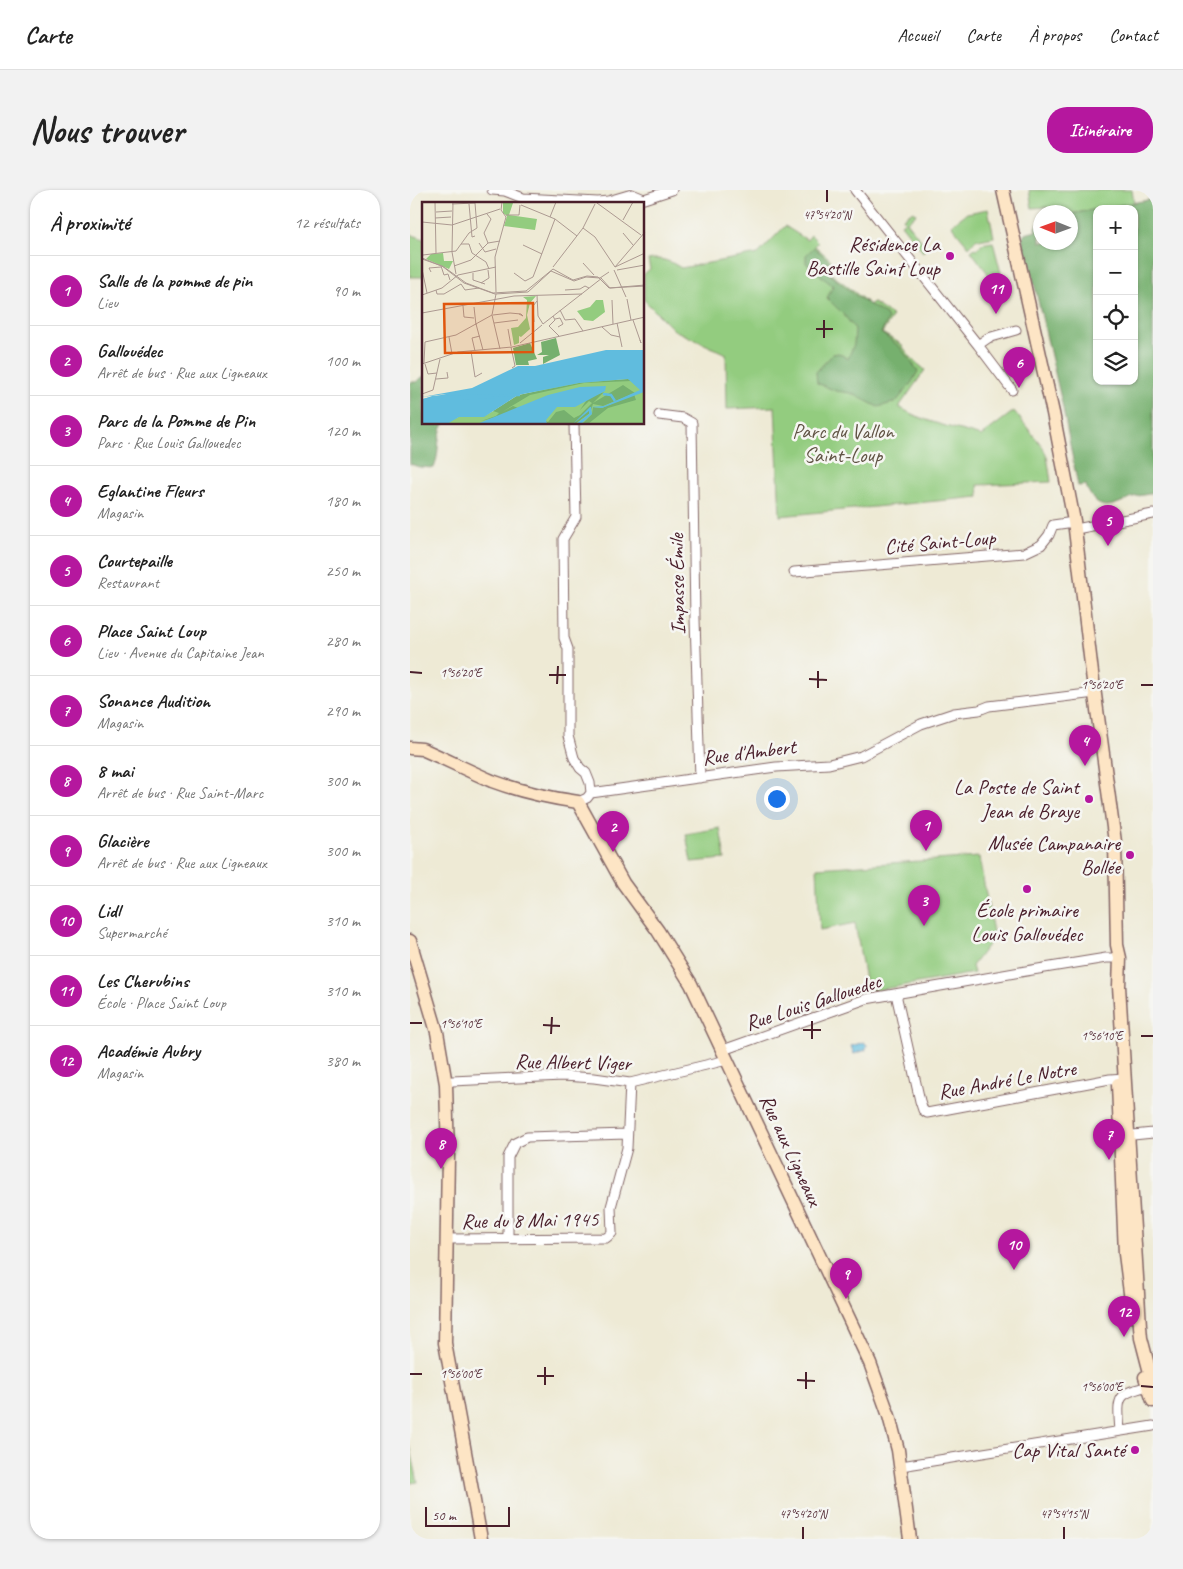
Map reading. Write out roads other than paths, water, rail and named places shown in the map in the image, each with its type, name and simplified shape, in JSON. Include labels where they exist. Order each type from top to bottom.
[{"type":"street","points":[[492,190],[505,191],[523,198],[598,202],[632,194],[644,199],[672,190]]},
{"type":"street","points":[[855,190],[1012,390]]},
{"type":"street","points":[[1003,190],[1053,413],[1075,526],[1114,842],[1125,1136],[1141,1338],[1153,1401]]},
{"type":"street","points":[[978,345],[988,338],[1016,330]]},
{"type":"street","name":"Impasse Émile","points":[[659,415],[683,418],[692,423],[694,619],[700,778]]},
{"type":"street","points":[[410,748],[422,749],[493,781],[563,800],[578,802],[587,798],[591,792],[590,782],[586,773],[580,768],[574,758],[568,736],[568,649],[564,638],[563,539],[576,518],[574,425]]},
{"type":"street","points":[[1075,526],[1153,514]]},
{"type":"street","name":"Cité Saint-Loup","points":[[794,572],[1024,553],[1041,545],[1049,535],[1053,525],[1075,526]]},
{"type":"street","name":"Rue d'Ambert","points":[[591,792],[776,767],[829,764],[860,756],[921,724],[954,713],[979,710],[989,706],[1095,693]]},
{"type":"street","name":"Rue aux Ligneaux","points":[[578,802],[623,884],[658,931],[691,984],[870,1363],[889,1416],[900,1466],[910,1539]]},
{"type":"street","points":[[410,942],[432,1015],[446,1084],[448,1156],[445,1343],[481,1539]]},
{"type":"street","name":"Rue Louis Gallouedec","points":[[725,1055],[866,999],[1026,971],[1117,958]]},
{"type":"street","name":"Rue André Le Notre","points":[[896,994],[920,1101],[923,1110],[927,1113],[1122,1078]]},
{"type":"street","name":"Rue Albert Viger","points":[[446,1084],[452,1080],[563,1076],[630,1083],[725,1055]]},
{"type":"street","name":"Rue du 8 Mai 1945","points":[[446,1239],[606,1238],[612,1232],[611,1207],[627,1148],[630,1083]]},
{"type":"street","points":[[1125,1136],[1153,1133]]},
{"type":"street","points":[[508,1238],[508,1157],[514,1143],[527,1137],[627,1134]]},
{"type":"street","points":[[1120,1431],[1119,1400],[1126,1393],[1151,1385]]},
{"type":"street","points":[[900,1466],[1153,1426]]},
{"type":"water","points":[[864,1042],[867,1045],[866,1050],[854,1054],[851,1046]]},
{"type":"place","name":"Résidence La Bastille Saint Loup","points":[[950,256]]},
{"type":"place","name":"Les Cherubins","points":[[996,314]]},
{"type":"place","name":"Place Saint Loup","points":[[1019,388]]},
{"type":"place","name":"Courtepaille","points":[[1108,546]]},
{"type":"place","name":"Eglantine Fleurs","points":[[1085,766]]},
{"type":"place","name":"La Poste de Saint Jean de Braye","points":[[1089,799]]},
{"type":"place","name":"Salle de la pomme de pin","points":[[926,851]]},
{"type":"place","name":"Gallouédec","points":[[613,852]]},
{"type":"place","name":"Musée Campanaire Bollée","points":[[1130,855]]},
{"type":"place","name":"École primaire Louis Gallouédec","points":[[1027,889]]},
{"type":"place","name":"Parc de la Pomme de Pin","points":[[924,926]]},
{"type":"place","name":"Sonance Audition","points":[[1109,1160]]},
{"type":"place","name":"8 mai","points":[[441,1169]]},
{"type":"place","name":"Lidl","points":[[1014,1270]]},
{"type":"place","name":"Glacière","points":[[846,1299]]},
{"type":"place","name":"Académie Aubry","points":[[1124,1337]]},
{"type":"place","name":"Cap Vital Santé","points":[[1135,1450]]},
{"type":"park label","name":"Parc du Vallon Saint-Loup","points":[[843,443]]}]
